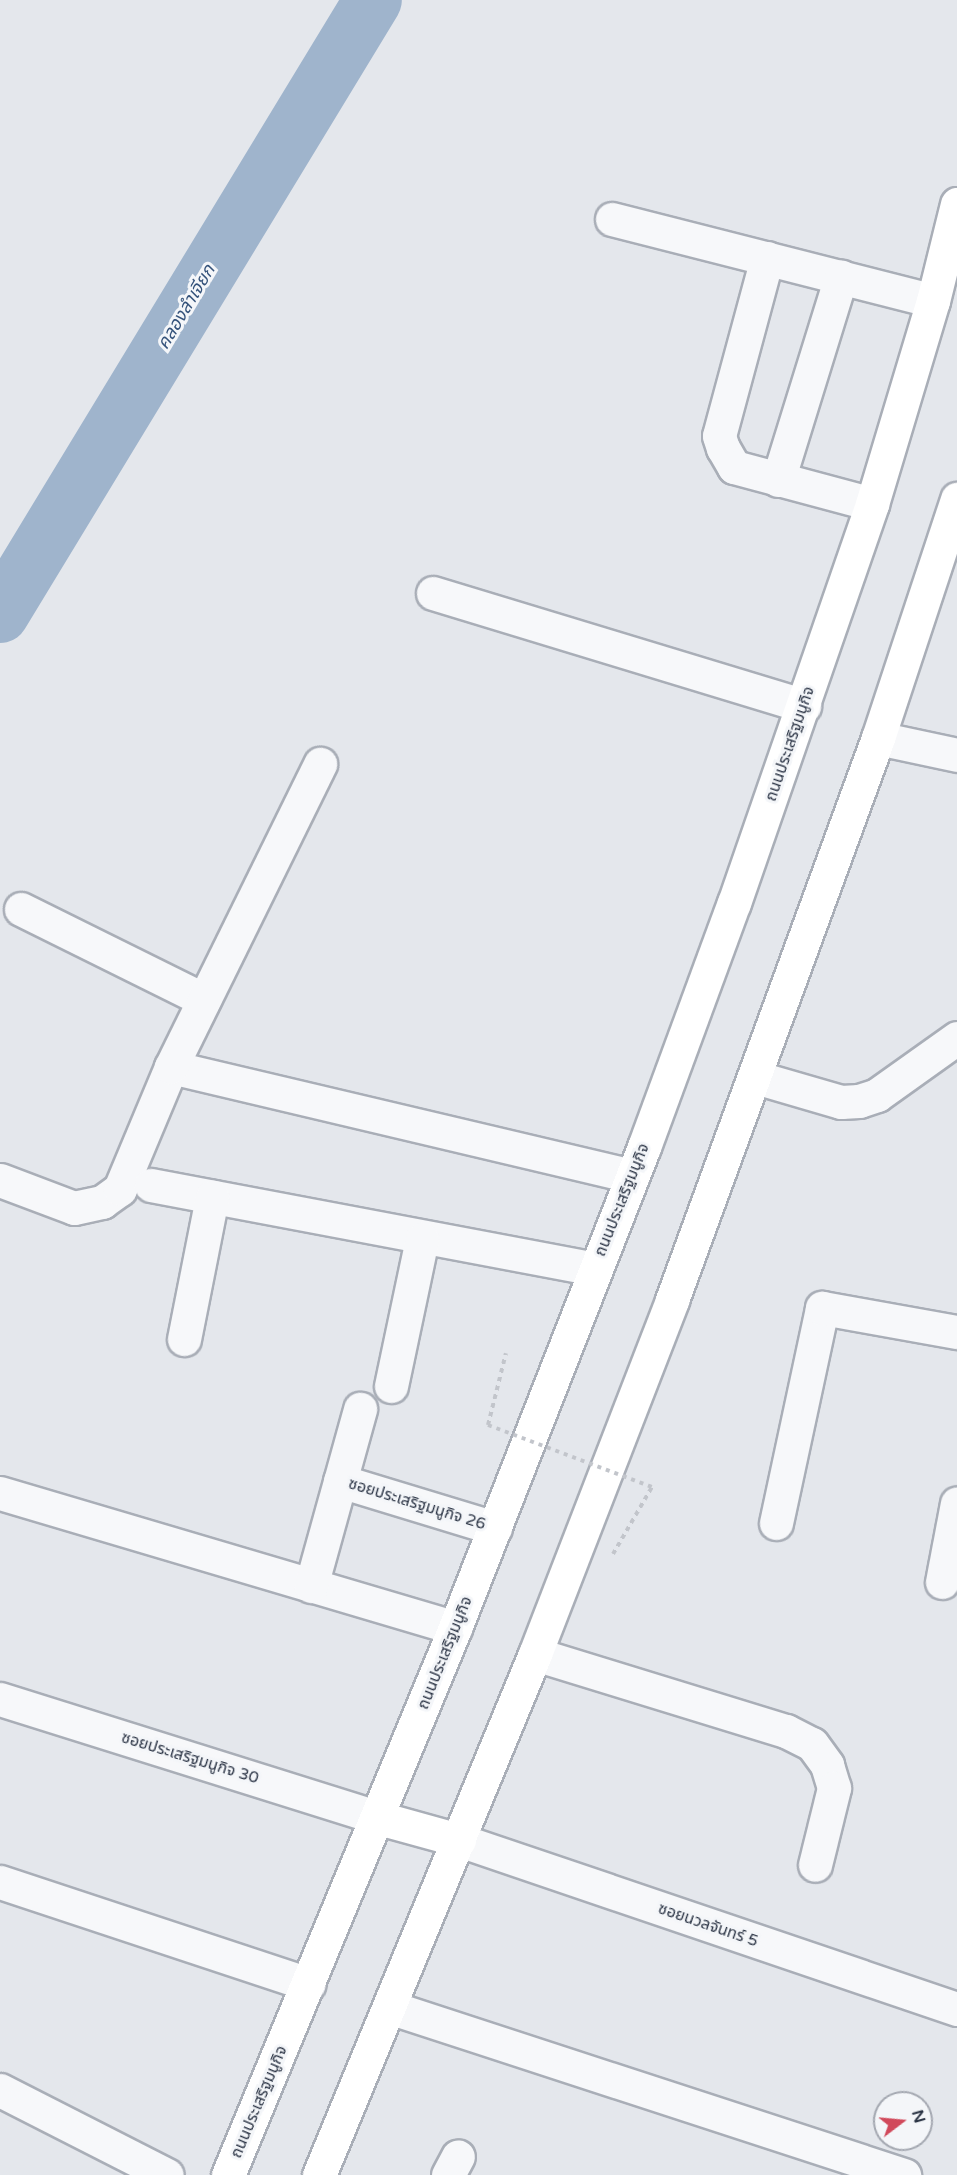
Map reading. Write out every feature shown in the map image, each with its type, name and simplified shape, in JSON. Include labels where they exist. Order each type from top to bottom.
[{"type":"main road","name":"ถนนประเสริฐมนูกิจ","points":[[228,2175],[379,1818],[632,1176],[804,706],[872,504],[933,301],[957,204]]},
{"type":"main road","points":[[319,2175],[535,1654],[754,1077],[878,738],[957,500]]},
{"type":"main road","points":[[940,552],[957,519]]},
{"type":"main road","points":[[379,1818],[459,1840]]},
{"type":"street","points":[[612,219],[933,301]]},
{"type":"street","points":[[767,258],[719,436],[734,467],[872,504]]},
{"type":"street","points":[[778,480],[842,277]]},
{"type":"street","points":[[433,593],[804,706]]},
{"type":"street","points":[[878,738],[957,755]]},
{"type":"street","points":[[0,1180],[74,1208],[102,1202],[120,1189],[171,1067],[320,764]]},
{"type":"street","points":[[21,909],[204,1000]]},
{"type":"street","points":[[754,1077],[841,1102],[859,1101],[877,1095],[957,1038]]},
{"type":"street","points":[[171,1067],[632,1176]]},
{"type":"street","points":[[151,1185],[422,1239],[595,1269]]},
{"type":"street","points":[[184,1339],[212,1197]]},
{"type":"street","points":[[391,1386],[422,1239]]},
{"type":"street","points":[[776,1523],[822,1308],[957,1332]]},
{"type":"street","points":[[312,1586],[360,1409]]},
{"type":"street","name":"ซอยประเสริฐมนูกิจ 26","points":[[340,1481],[495,1528]]},
{"type":"street","points":[[0,1493],[455,1628]]},
{"type":"street","points":[[942,1582],[957,1503]]},
{"type":"street","points":[[535,1654],[786,1731],[812,1744],[827,1765],[834,1788],[815,1865]]},
{"type":"street","name":"ซอยประเสริฐมนูกิจ 30","points":[[0,1699],[379,1818]]},
{"type":"street","name":"ซอยนวลจันทร์ 5","points":[[459,1840],[957,2009]]},
{"type":"street","points":[[0,1882],[309,1984]]},
{"type":"street","points":[[389,2007],[904,2175]]},
{"type":"street","points":[[0,2090],[167,2175]]},
{"type":"path","points":[[506,1353],[488,1425],[652,1487],[613,1554]]},
{"type":"waterway","name":"คลองลำเจียก","points":[[0,614],[373,0]]}]
